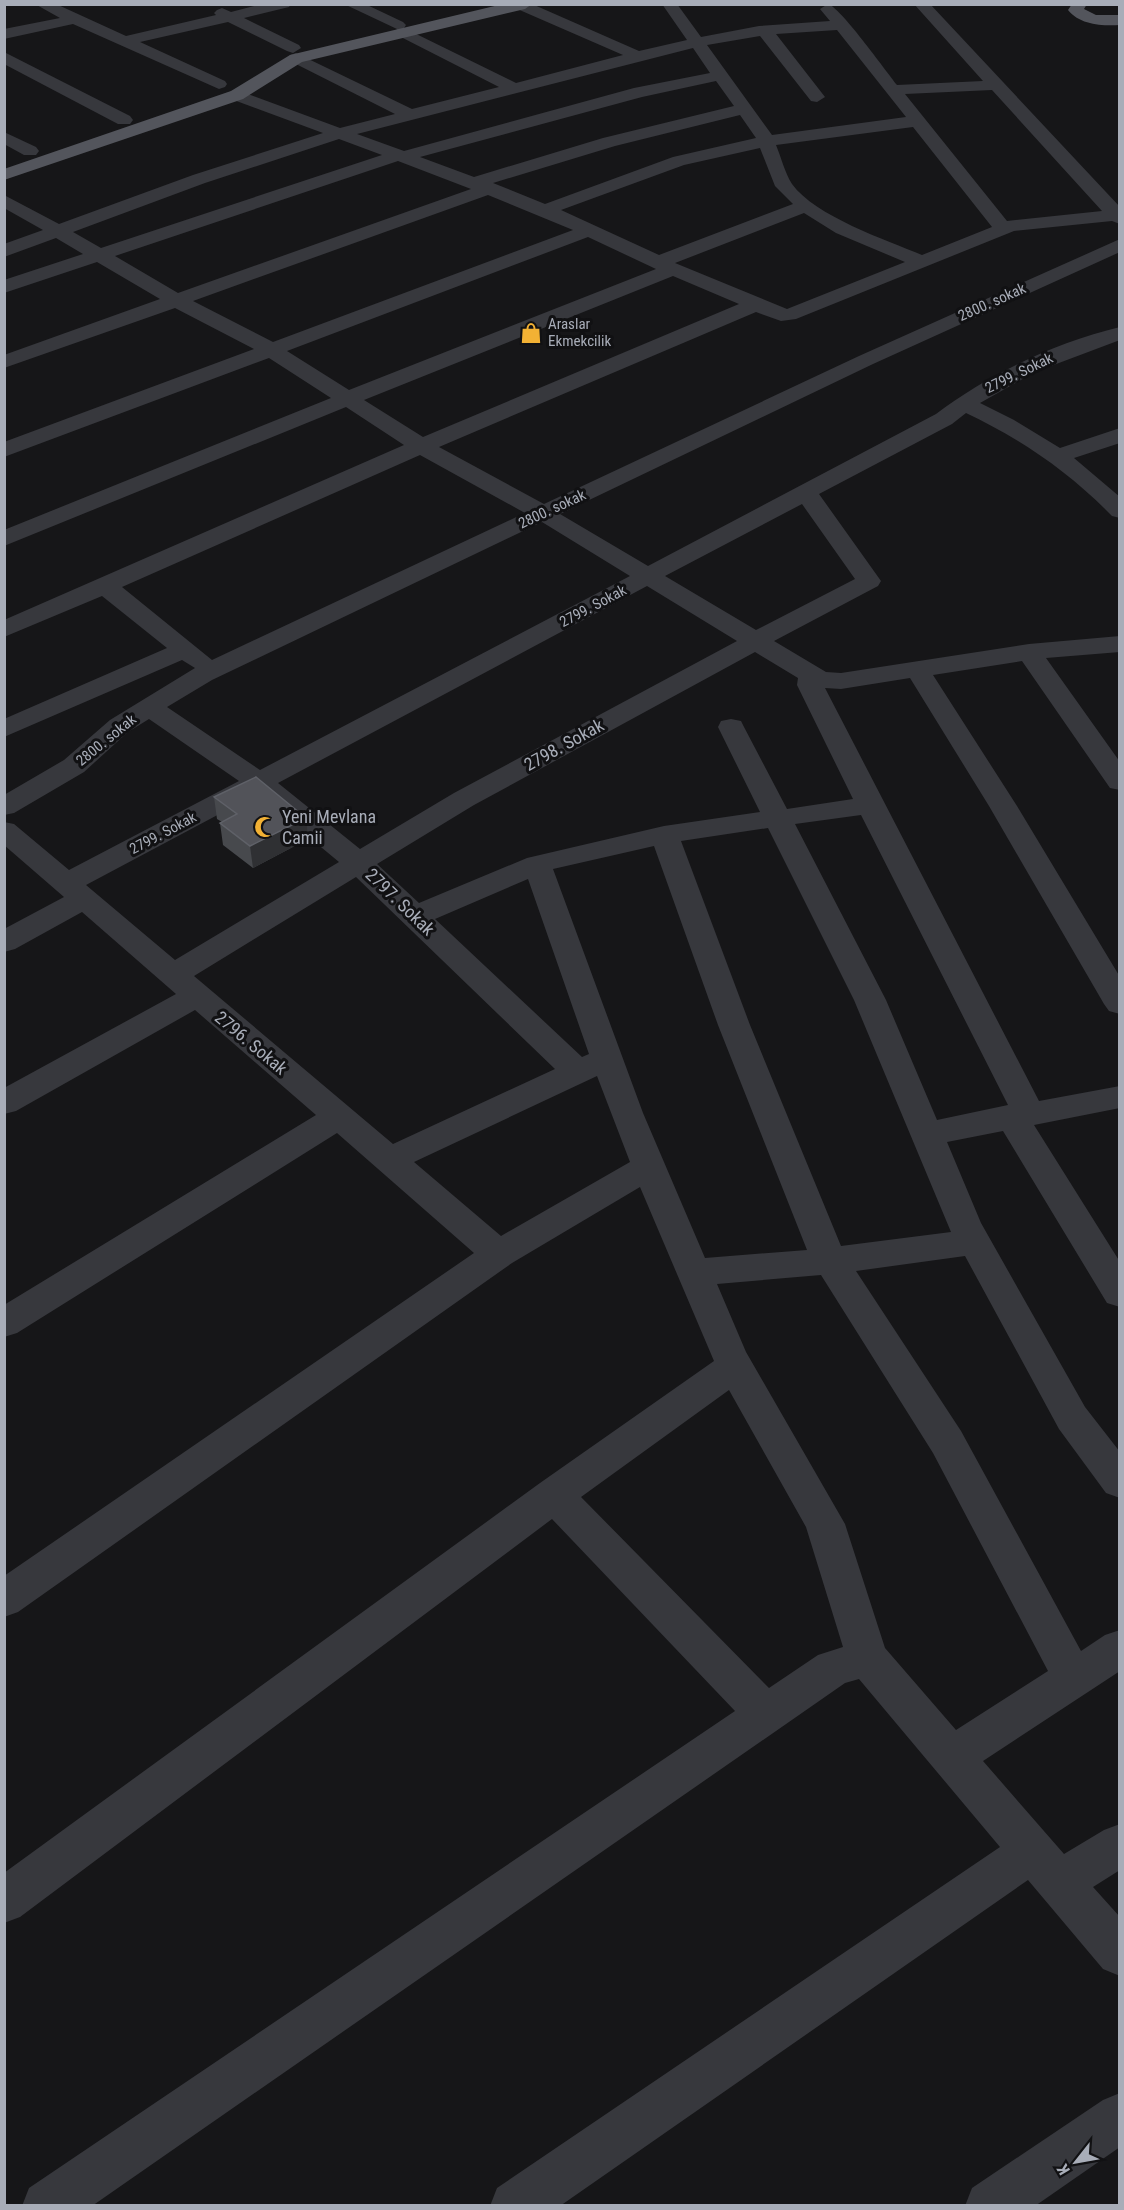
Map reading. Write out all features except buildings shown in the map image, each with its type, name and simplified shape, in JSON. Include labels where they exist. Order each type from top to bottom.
[{"type":"main road","points":[[400,29],[494,4]]},
{"type":"main road","points":[[1058,4],[1078,7],[1090,18],[1119,20]]},
{"type":"main road","points":[[269,56],[295,53],[400,29],[523,5]]},
{"type":"main road","points":[[4,175],[237,95],[295,53]]},
{"type":"main road","points":[[4,160],[124,120],[193,100],[224,81]]},
{"type":"street","points":[[42,4],[224,81]]},
{"type":"street","points":[[204,4],[411,115]]},
{"type":"street","points":[[125,41],[284,4]]},
{"type":"street","points":[[351,4],[514,88]]},
{"type":"street","points":[[669,4],[766,141],[784,186],[806,206],[843,229],[921,262]]},
{"type":"street","points":[[824,4],[1003,228]]},
{"type":"street","points":[[921,4],[1118,217]]},
{"type":"street","points":[[523,5],[638,56]]},
{"type":"street","points":[[4,34],[75,19]]},
{"type":"street","points":[[4,250],[199,179],[340,134],[695,42],[765,31],[843,25]]},
{"type":"street","points":[[765,31],[817,97]]},
{"type":"street","points":[[4,57],[124,120]]},
{"type":"street","points":[[4,287],[402,156],[640,92],[719,76]]},
{"type":"street","points":[[891,90],[997,85]]},
{"type":"street","points":[[237,95],[545,210],[666,266],[781,315],[789,315],[1003,228],[1118,217]]},
{"type":"street","points":[[4,362],[482,186],[609,142],[744,109]]},
{"type":"street","points":[[545,210],[662,166],[766,141],[916,121]]},
{"type":"street","points":[[4,137],[30,151]]},
{"type":"street","points":[[4,200],[176,300],[272,350],[421,446],[543,513],[820,680],[841,681],[1029,652],[1119,644]]},
{"type":"street","points":[[4,539],[349,398],[806,206]]},
{"type":"street","points":[[4,450],[590,230]]},
{"type":"street","name":"2800. sokak","points":[[4,807],[74,766],[119,726],[211,670],[906,342],[1119,245]]},
{"type":"street","points":[[4,630],[421,446],[755,305]]},
{"type":"street","name":"2799. Sokak","points":[[4,942],[75,891],[260,782],[944,419],[963,403],[993,384],[1070,348],[1119,333]]},
{"type":"street","points":[[963,403],[1013,426],[1110,490],[1119,511]]},
{"type":"street","points":[[1058,455],[1099,444],[1119,435]]},
{"type":"street","name":"2798. Sokak","points":[[172,976],[464,799],[869,581],[806,493]]},
{"type":"street","points":[[105,586],[211,670]]},
{"type":"street","points":[[4,729],[185,650]]},
{"type":"street","points":[[1029,652],[1119,782]]},
{"type":"street","points":[[917,669],[1003,806],[1119,1004]]},
{"type":"street","points":[[812,676],[810,685],[1020,1115],[1119,1293]]},
{"type":"street","name":"2797. Sokak","points":[[149,707],[260,782],[360,864],[415,916],[592,1065]]},
{"type":"street","points":[[731,727],[870,1000],[964,1223],[1072,1418],[1119,1482]]},
{"type":"street","points":[[415,916],[537,864],[664,835],[869,805]]},
{"type":"street","name":"2796. Sokak","points":[[4,830],[499,1254]]},
{"type":"street","points":[[664,835],[734,1025],[829,1261],[947,1442],[1073,1677]]},
{"type":"street","points":[[537,864],[592,1065],[649,1166],[735,1366],[825,1524],[867,1658],[1119,1953]]},
{"type":"street","points":[[4,1103],[196,996]]},
{"type":"street","points":[[389,1160],[592,1065]]},
{"type":"street","points":[[927,1134],[1119,1097]]},
{"type":"street","points":[[4,1323],[338,1117]]},
{"type":"street","points":[[4,1599],[499,1254],[649,1166]]},
{"type":"street","points":[[694,1272],[829,1261],[975,1242]]},
{"type":"street","points":[[4,1901],[643,1430],[735,1366]]},
{"type":"street","points":[[554,1496],[766,1714]]},
{"type":"street","points":[[953,1756],[1119,1648]]},
{"type":"street","points":[[47,2205],[833,1668],[867,1658]]},
{"type":"street","points":[[515,2205],[1047,1866],[1119,1845]]},
{"type":"street","points":[[990,2205],[1119,2117]]},
{"type":"place","name":"Araslar Ekmekcilik","points":[[531,333]]},
{"type":"place","name":"Yeni Mevlana Camii","points":[[265,827]]}]
